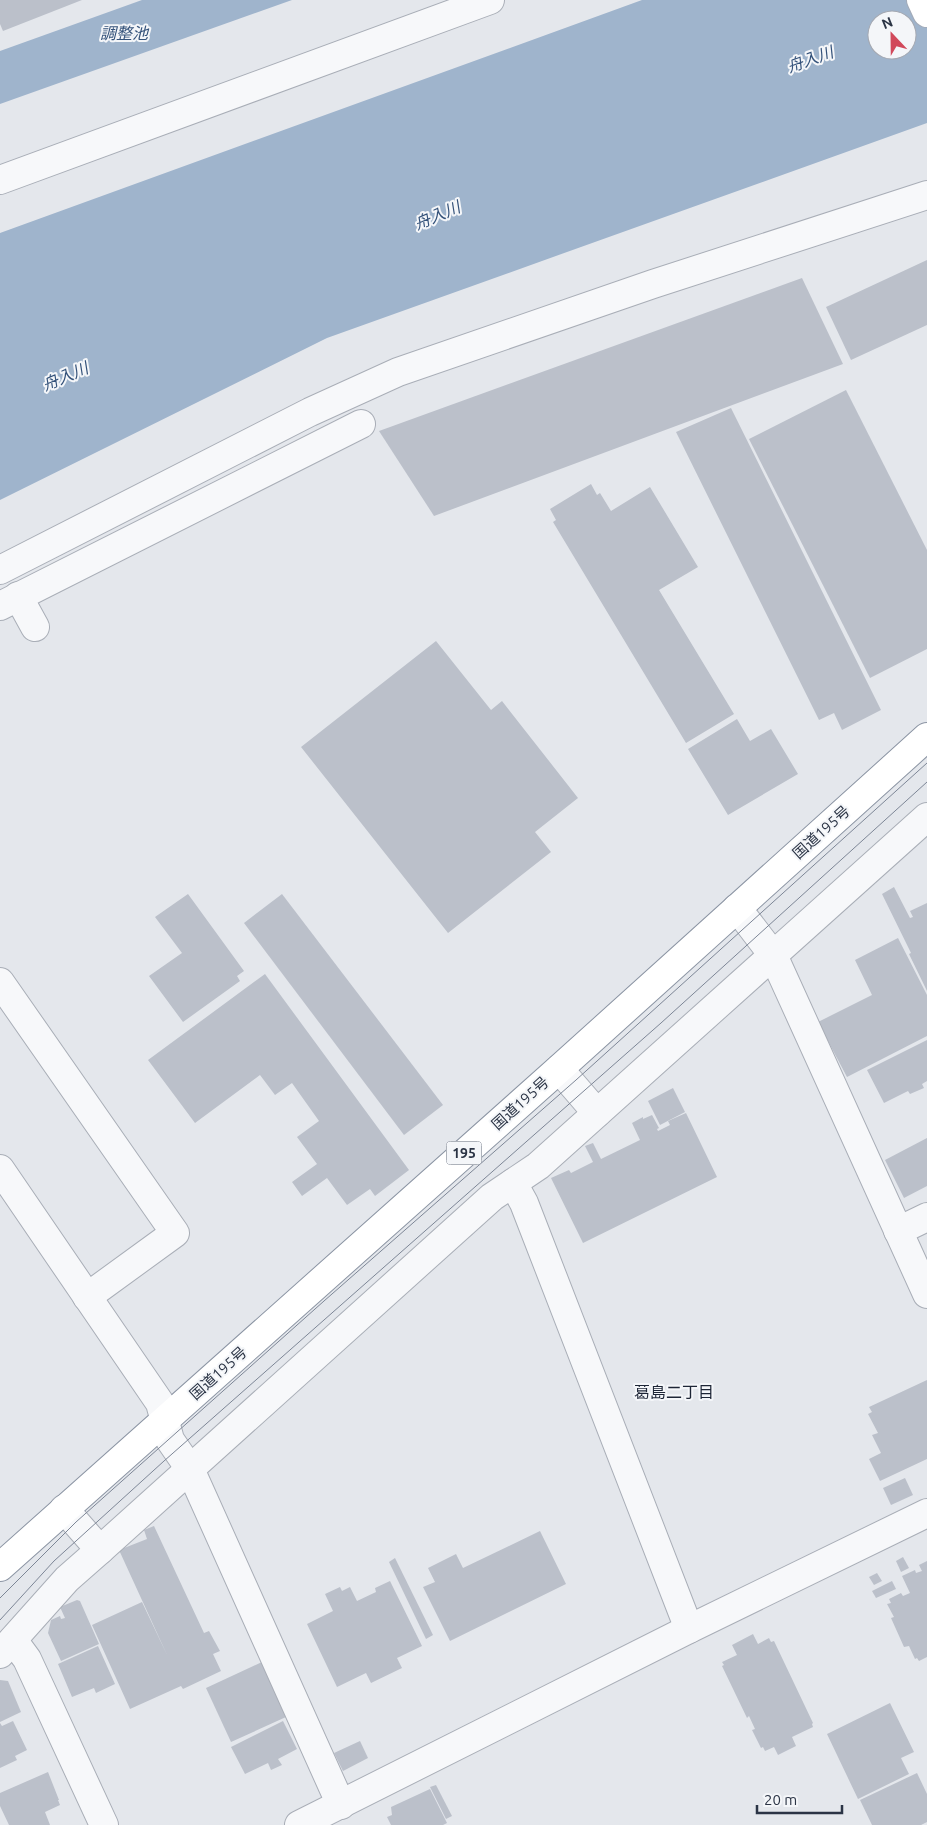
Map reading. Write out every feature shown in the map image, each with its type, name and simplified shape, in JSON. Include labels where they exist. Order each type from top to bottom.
[{"type":"main road","points":[[921,0],[927,13]]},
{"type":"main road","name":"国道195号","points":[[0,1568],[559,1069],[927,737]]},
{"type":"street","points":[[0,180],[490,0]]},
{"type":"street","points":[[0,570],[310,412],[398,372],[652,284],[927,196]]},
{"type":"street","points":[[35,627],[9,601],[361,424]]},
{"type":"street","points":[[104,1825],[27,1659],[6,1647],[67,1579],[492,1197],[538,1166],[927,817]]},
{"type":"street","points":[[737,908],[773,955],[927,1294]]},
{"type":"street","points":[[0,982],[175,1233],[88,1297]]},
{"type":"street","points":[[559,1069],[597,1112]]},
{"type":"street","points":[[0,1168],[160,1403],[170,1440],[190,1469],[342,1805]]},
{"type":"street","points":[[513,1183],[524,1203],[689,1629]]},
{"type":"street","points":[[898,1231],[927,1217]]},
{"type":"street","points":[[64,1510],[100,1550]]},
{"type":"street","points":[[299,1825],[689,1629],[927,1513]]},
{"type":"water","name":"調整池","points":[[142,0],[292,0],[0,104],[0,51]]},
{"type":"water","name":"舟入川","points":[[642,0],[927,0],[927,123],[327,338],[0,500],[0,233]]},
{"type":"building","points":[[0,0],[82,0],[3,31],[0,24]]},
{"type":"building","points":[[927,260],[927,325],[851,360],[826,307]]},
{"type":"building","points":[[802,278],[843,364],[434,516],[379,431]]},
{"type":"building","points":[[846,390],[927,550],[927,649],[870,678],[749,439]]},
{"type":"building","points":[[731,408],[881,710],[842,730],[834,713],[819,720],[676,432]]},
{"type":"building","points":[[591,484],[597,495],[600,493],[611,511],[650,487],[698,567],[659,590],[734,714],[686,743],[553,522],[556,520],[550,509]]},
{"type":"building","points":[[436,641],[491,710],[502,701],[578,798],[535,832],[551,852],[448,933],[301,747]]},
{"type":"building","points":[[737,719],[750,741],[771,729],[798,774],[728,815],[688,749]]},
{"type":"building","points":[[894,887],[910,918],[913,917],[910,911],[927,903],[927,991],[882,894]]},
{"type":"building","points":[[188,894],[244,971],[237,976],[240,981],[183,1022],[149,976],[182,953],[155,917]]},
{"type":"building","points":[[282,894],[443,1105],[404,1135],[244,923]]},
{"type":"building","points":[[898,938],[927,995],[927,1036],[847,1077],[818,1022],[872,995],[855,960]]},
{"type":"building","points":[[265,974],[409,1170],[375,1196],[370,1189],[347,1205],[327,1178],[302,1196],[292,1182],[317,1164],[297,1137],[319,1121],[292,1083],[275,1095],[260,1075],[195,1123],[148,1060]]},
{"type":"building","points":[[927,1040],[927,1081],[922,1084],[924,1088],[910,1094],[908,1091],[884,1103],[867,1070]]},
{"type":"building","points":[[673,1088],[685,1112],[660,1125],[648,1101]]},
{"type":"building","points":[[686,1113],[717,1177],[583,1243],[551,1178],[569,1170],[571,1173],[593,1162],[585,1146],[593,1143],[601,1159],[640,1140],[632,1123],[643,1117],[643,1119],[652,1115],[659,1128],[657,1129],[658,1131],[670,1125],[668,1121]]},
{"type":"building","points":[[927,1138],[927,1186],[904,1198],[885,1160]]},
{"type":"building","points":[[927,1380],[927,1459],[880,1481],[869,1459],[881,1453],[872,1435],[878,1433],[868,1414],[872,1412],[869,1407]]},
{"type":"building","points":[[905,1478],[913,1495],[891,1505],[883,1488]]},
{"type":"building","points":[[154,1526],[204,1633],[209,1631],[220,1651],[213,1654],[221,1671],[183,1689],[181,1686],[130,1709],[92,1625],[142,1602],[168,1657],[119,1550],[147,1539],[144,1530]]},
{"type":"building","points":[[540,1531],[566,1584],[450,1641],[423,1587],[435,1582],[428,1568],[456,1554],[463,1568]]},
{"type":"building","points":[[903,1557],[909,1568],[901,1572],[896,1561]]},
{"type":"building","points":[[395,1558],[433,1635],[426,1639],[389,1562]]},
{"type":"building","points":[[927,1561],[927,1657],[919,1661],[917,1658],[915,1659],[909,1646],[904,1647],[891,1618],[894,1617],[887,1604],[891,1603],[889,1599],[901,1593],[903,1596],[910,1593],[902,1576],[915,1570],[916,1573],[922,1571],[919,1565]]},
{"type":"building","points":[[877,1573],[882,1581],[874,1585],[869,1577]]},
{"type":"building","points":[[390,1581],[422,1646],[397,1658],[402,1668],[371,1683],[366,1673],[337,1687],[307,1624],[333,1611],[325,1594],[340,1587],[342,1591],[350,1587],[357,1601],[376,1592],[375,1588]]},
{"type":"building","points":[[892,1581],[896,1589],[876,1598],[872,1591]]},
{"type":"building","points":[[77,1600],[80,1601],[99,1644],[61,1661],[48,1633],[51,1620],[60,1616],[61,1619],[65,1618],[60,1607]]},
{"type":"building","points":[[753,1634],[758,1644],[769,1638],[771,1642],[774,1641],[813,1723],[813,1727],[792,1737],[796,1746],[778,1755],[774,1747],[765,1751],[763,1747],[761,1748],[752,1730],[755,1729],[749,1716],[747,1718],[722,1666],[724,1665],[722,1662],[737,1655],[732,1645]]},
{"type":"building","points":[[98,1646],[115,1684],[96,1693],[94,1688],[72,1697],[58,1664]]},
{"type":"building","points":[[262,1662],[286,1717],[231,1742],[206,1688]]},
{"type":"building","points":[[0,1680],[8,1681],[21,1712],[0,1722]]},
{"type":"building","points":[[890,1703],[914,1752],[901,1758],[909,1774],[858,1799],[827,1734]]},
{"type":"building","points":[[13,1721],[27,1750],[15,1756],[17,1760],[0,1768],[0,1723],[2,1726]]},
{"type":"building","points":[[283,1721],[297,1749],[278,1759],[282,1765],[271,1770],[268,1763],[245,1774],[231,1747]]},
{"type":"building","points":[[360,1741],[368,1758],[343,1771],[334,1753]]},
{"type":"building","points":[[48,1772],[60,1805],[45,1812],[50,1825],[9,1825],[0,1806],[0,1793]]},
{"type":"building","points":[[917,1773],[927,1794],[927,1822],[921,1825],[872,1825],[860,1800]]},
{"type":"building","points":[[436,1785],[452,1816],[446,1819],[430,1787]]},
{"type":"building","points":[[430,1789],[447,1823],[443,1825],[391,1825],[387,1817],[392,1815],[391,1807]]},
{"type":"tram line","points":[[0,1598],[76,1522],[576,1080],[927,763]]},
{"type":"tram line","points":[[0,1620],[54,1561],[164,1461],[661,1023],[927,782]]},
{"type":"district","name":"葛島二丁目","points":[[674,1392]]}]
